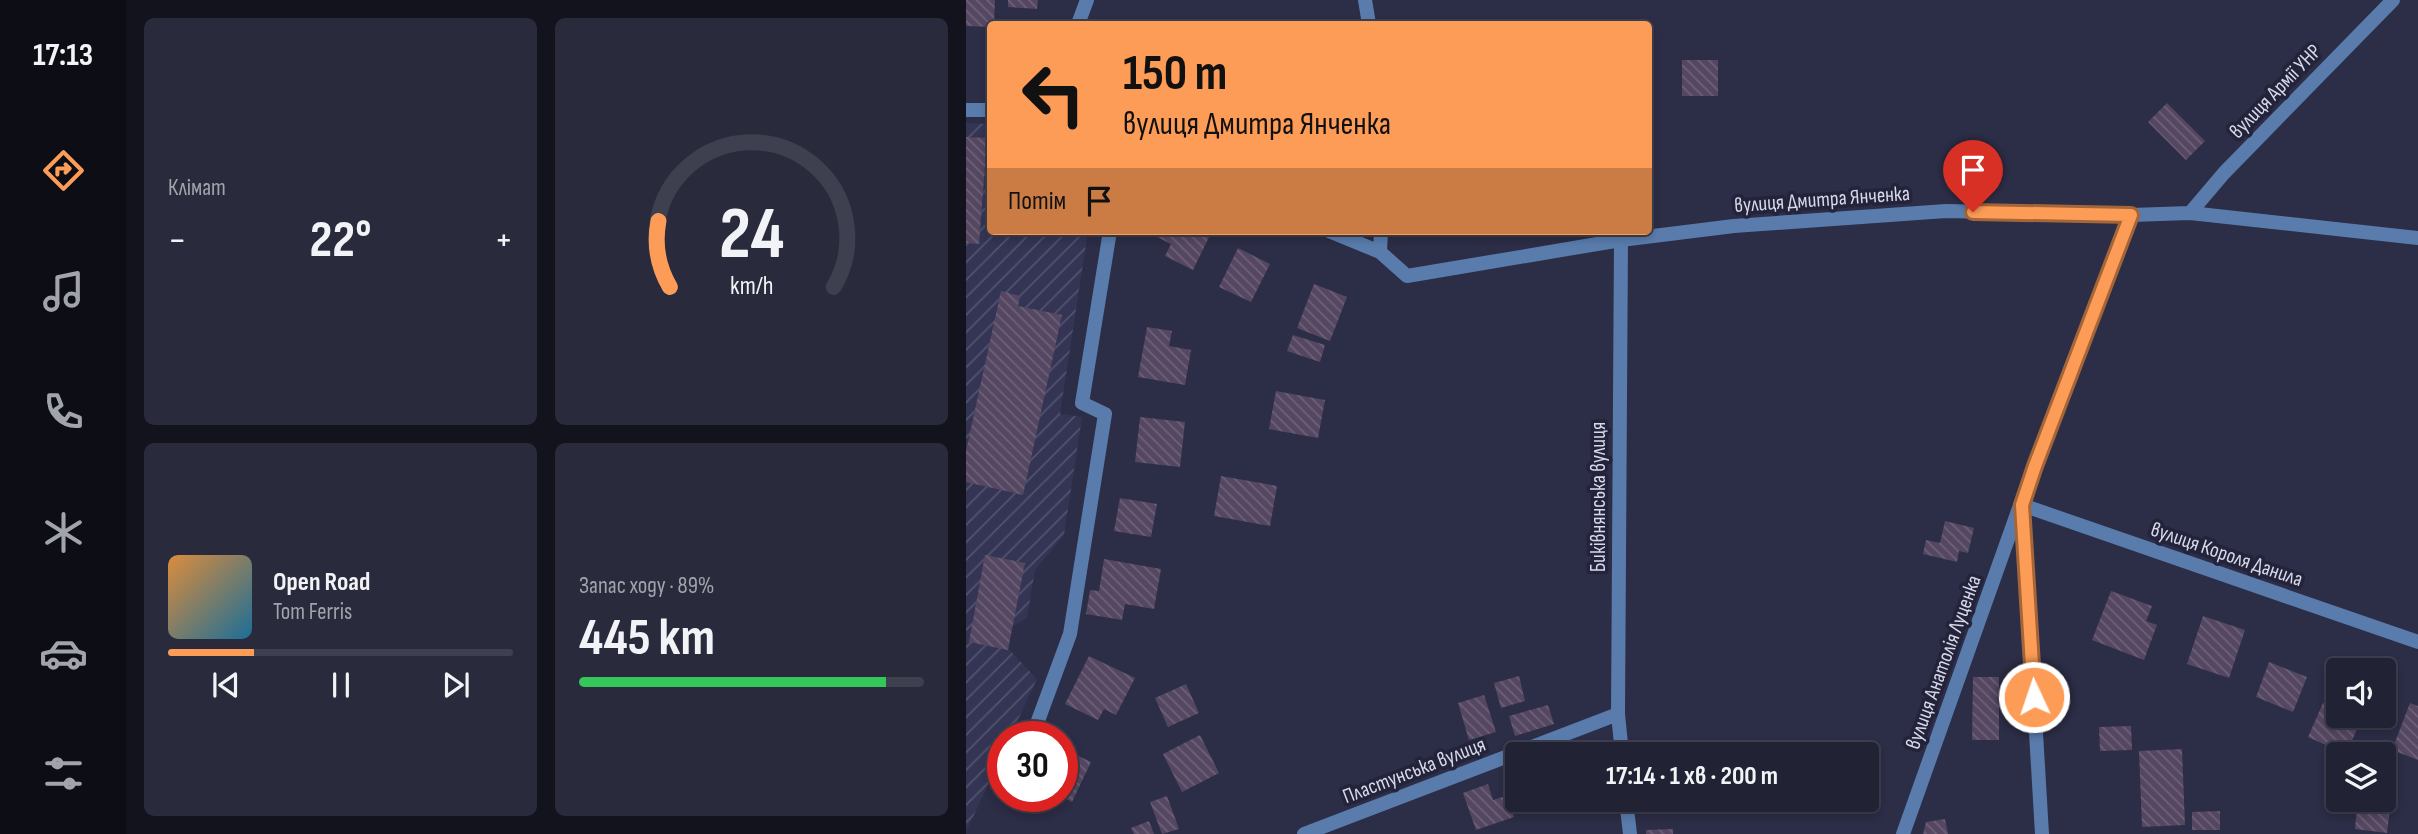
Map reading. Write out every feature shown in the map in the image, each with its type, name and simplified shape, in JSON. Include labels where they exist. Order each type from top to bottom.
[{"type":"street","points":[[1079,21],[1087,0]]},
{"type":"street","points":[[1364,0],[1368,21]]},
{"type":"street","name":"вулиця Армії УНР","points":[[2190,213],[2224,173],[2392,0]]},
{"type":"street","points":[[966,110],[987,110]]},
{"type":"street","name":"вулиця Дмитра Янченка","points":[[1339,235],[1380,252],[1408,276],[1621,240],[1734,226],[1946,211],[2131,215],[2190,213],[2418,238]]},
{"type":"street","name":"вулиця Анатолія Луценка","points":[[1903,834],[2039,454],[2131,215]]},
{"type":"street","points":[[1038,721],[1070,635],[1105,414],[1082,403],[1109,235]]},
{"type":"street","points":[[1380,252],[1381,235]]},
{"type":"street","name":"Биківнянська вулиця","points":[[1621,240],[1618,714],[1621,742]]},
{"type":"street","name":"вулиця Анатолія Луценка","points":[[2022,505],[2042,834]]},
{"type":"street","name":"вулиця Короля Данила","points":[[2022,505],[2418,642]]},
{"type":"street","name":"Пластунська вулиця","points":[[1304,834],[1618,714]]},
{"type":"street","points":[[1627,812],[1630,834]]},
{"type":"shaded area","points":[[966,123],[987,124],[987,235],[1087,235],[1060,414],[1082,417],[1064,535],[1035,570],[1027,618],[996,636],[1037,679],[1017,721],[987,721],[987,787],[966,832]]},
{"type":"building","points":[[966,0],[995,0],[994,21],[987,21],[987,27],[966,26]]},
{"type":"building","points":[[1008,0],[1038,0],[1037,9],[1008,7]]},
{"type":"building","points":[[1682,60],[1718,60],[1718,96],[1682,96]]},
{"type":"building","points":[[2167,103],[2205,141],[2186,160],[2148,122]]},
{"type":"building","points":[[966,137],[987,138],[979,244],[966,243]]},
{"type":"building","points":[[1153,235],[1210,235],[1193,270],[1165,256],[1171,244]]},
{"type":"building","points":[[1238,248],[1270,264],[1251,302],[1219,287]]},
{"type":"building","points":[[1314,284],[1347,297],[1330,341],[1297,328]]},
{"type":"building","points":[[1001,291],[1020,296],[1018,306],[1062,315],[1023,495],[966,482],[966,451]]},
{"type":"building","points":[[1147,327],[1172,331],[1169,346],[1191,350],[1185,385],[1138,377]]},
{"type":"building","points":[[1293,335],[1325,345],[1320,362],[1287,351]]},
{"type":"building","points":[[1276,391],[1325,400],[1318,438],[1269,429]]},
{"type":"building","points":[[1140,417],[1185,422],[1180,467],[1135,462]]},
{"type":"building","points":[[1221,476],[1277,486],[1270,526],[1214,516]]},
{"type":"building","points":[[1120,498],[1157,504],[1151,537],[1114,531]]},
{"type":"building","points":[[1945,521],[1974,528],[1968,553],[1959,551],[1957,562],[1923,554],[1926,540],[1940,543]]},
{"type":"building","points":[[985,555],[1025,563],[1008,650],[969,642]]},
{"type":"building","points":[[1104,559],[1161,569],[1154,609],[1125,604],[1122,620],[1086,614],[1090,590],[1099,591]]},
{"type":"building","points":[[2111,591],[2152,606],[2146,621],[2157,625],[2144,660],[2092,640]]},
{"type":"building","points":[[2203,616],[2245,630],[2229,678],[2187,664]]},
{"type":"building","points":[[1089,656],[1135,678],[1116,715],[1104,709],[1098,720],[1065,704]]},
{"type":"building","points":[[2269,662],[2307,677],[2293,712],[2256,697]]},
{"type":"building","points":[[1519,676],[1525,701],[1501,708],[1494,683]]},
{"type":"building","points":[[1973,677],[1999,677],[1999,740],[1972,740]]},
{"type":"building","points":[[1186,684],[1199,713],[1168,727],[1155,698]]},
{"type":"building","points":[[1484,695],[1496,732],[1469,740],[1458,703]]},
{"type":"building","points":[[2323,703],[2326,704],[2326,728],[2357,728],[2351,742],[2326,742],[2326,745],[2308,737]]},
{"type":"building","points":[[2410,703],[2418,706],[2418,760],[2396,752],[2395,742]]},
{"type":"building","points":[[1548,705],[1554,724],[1515,736],[1509,716]]},
{"type":"building","points":[[2131,726],[2132,750],[2100,751],[2099,727]]},
{"type":"building","points":[[1200,735],[1219,773],[1182,792],[1163,754]]},
{"type":"building","points":[[2182,749],[2185,825],[2142,827],[2139,751]]},
{"type":"building","points":[[1078,756],[1091,762],[1078,789]]},
{"type":"building","points":[[1488,784],[1493,800],[1505,796],[1505,812],[1512,812],[1514,817],[1476,830],[1463,793]]},
{"type":"building","points":[[1167,796],[1179,829],[1162,834],[1150,802]]},
{"type":"building","points":[[2220,811],[2220,830],[2192,830],[2192,812]]},
{"type":"building","points":[[2356,812],[2390,812],[2387,833],[2355,829]]},
{"type":"building","points":[[1945,819],[1948,834],[1923,834],[1926,822]]},
{"type":"building","points":[[1149,821],[1154,834],[1134,834],[1131,828]]},
{"type":"building","points":[[1673,829],[1673,834],[1646,834],[1646,830]]},
{"type":"route","points":[[1973,212],[2131,215],[2022,505],[2034,697]]}]
